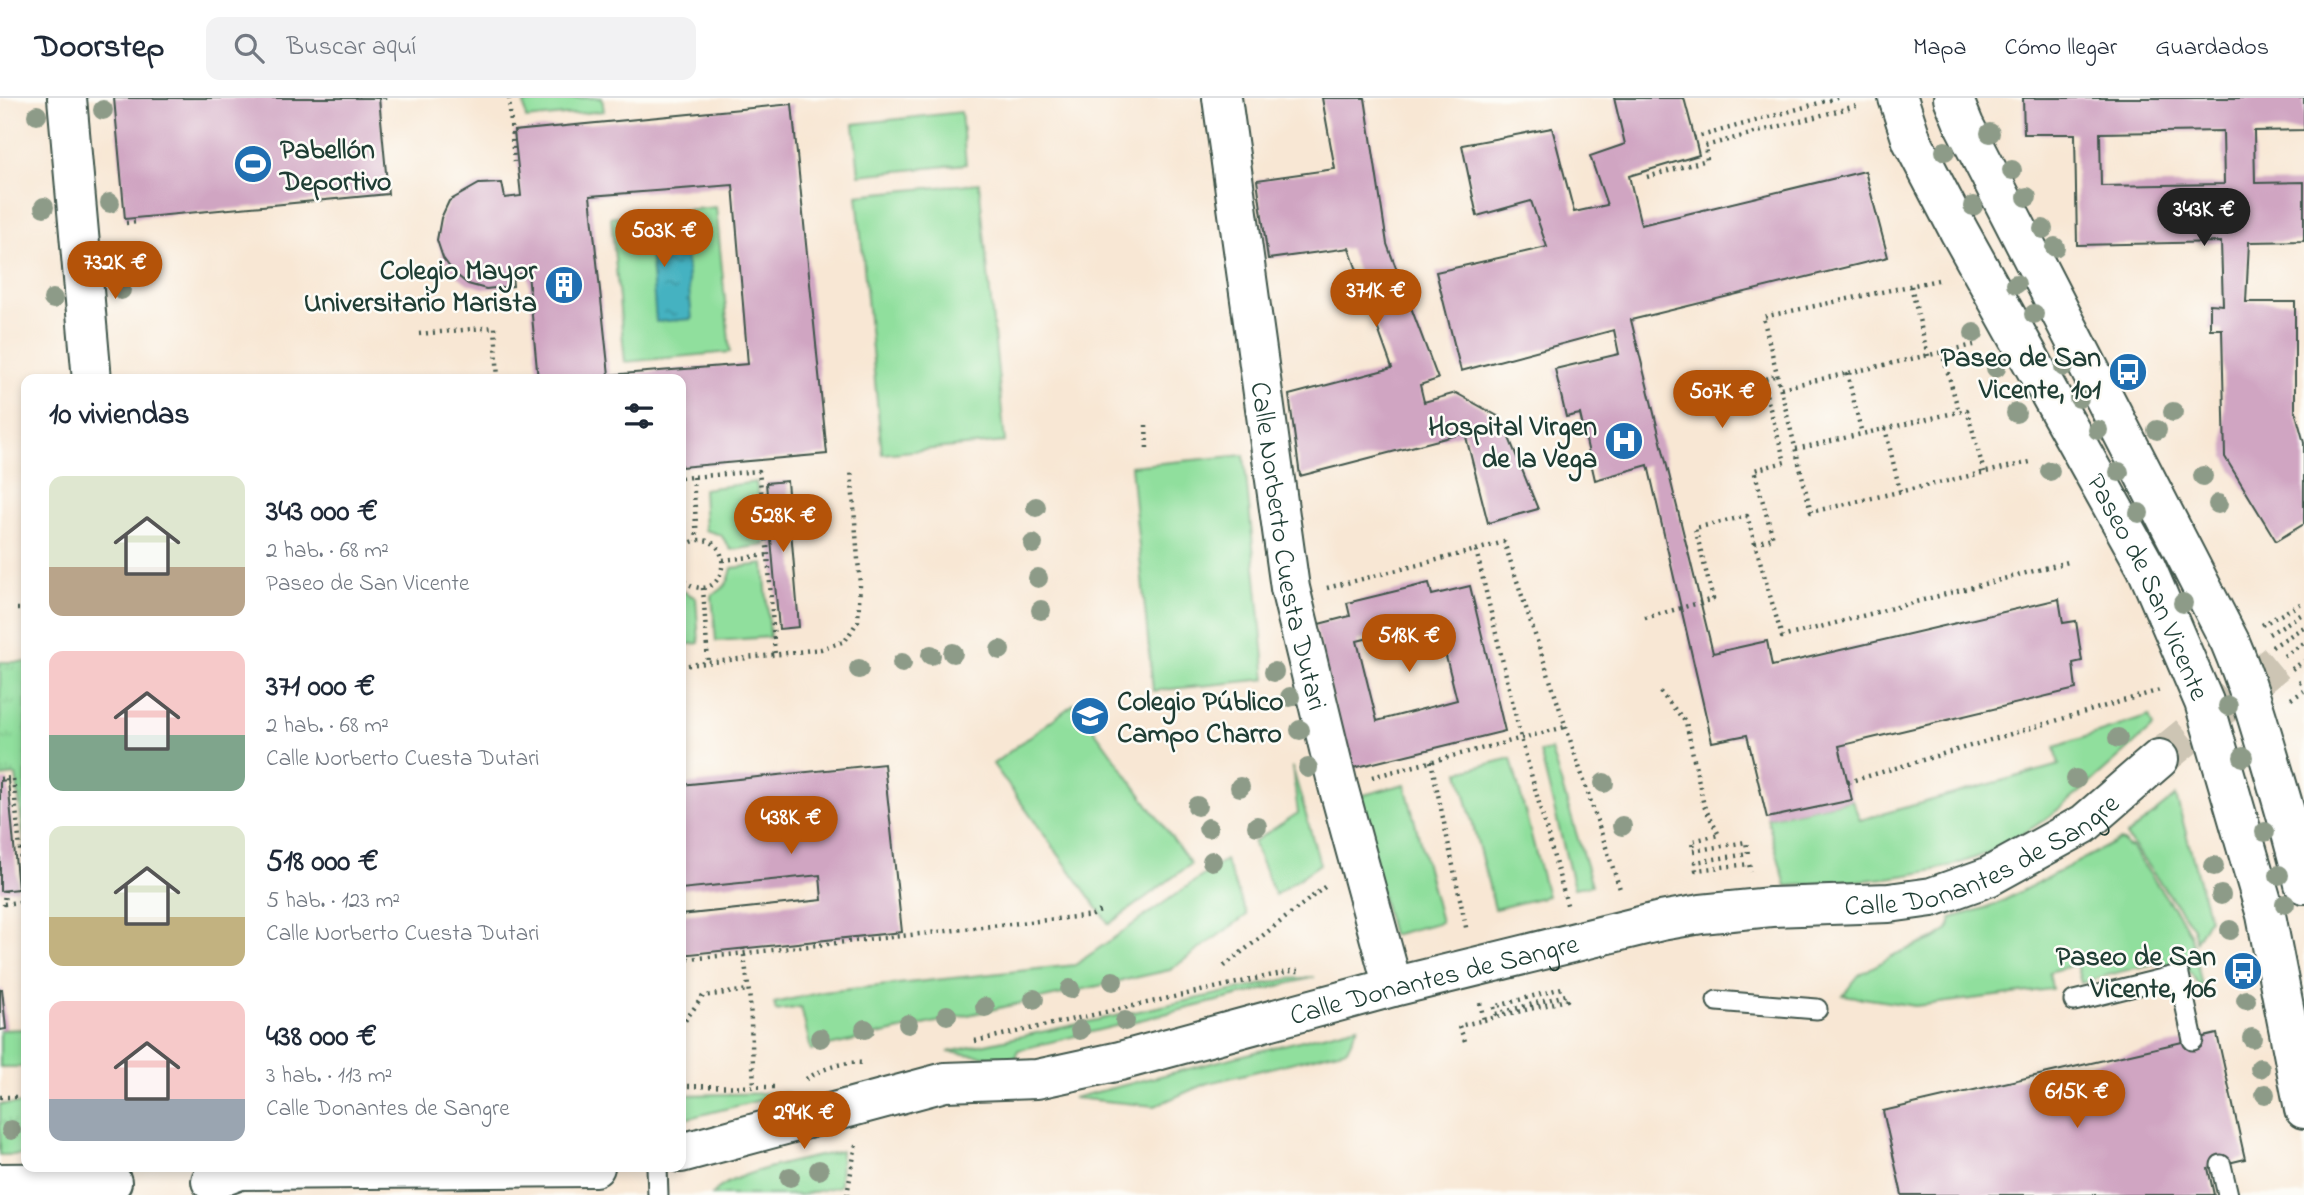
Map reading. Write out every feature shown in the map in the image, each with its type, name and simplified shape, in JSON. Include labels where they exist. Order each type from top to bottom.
[{"type":"main road","points":[[67,98],[91,374]]},
{"type":"main road","name":"Calle Norberto Cuesta Dutari","points":[[1222,98],[1292,596],[1338,786],[1393,987]]},
{"type":"main road","name":"Paseo de San Vicente","points":[[1898,98],[1912,141],[1959,231],[2146,567],[2204,702],[2266,915],[2304,1110]]},
{"type":"main road","name":"Paseo de San Vicente","points":[[1953,98],[1964,125],[2230,642],[2257,716],[2304,884]]},
{"type":"main road","name":"Calle Donantes de Sangre","points":[[686,1152],[945,1082],[1037,1079],[1120,1061],[1393,987],[1642,926],[1701,914],[1771,907],[1889,904],[1932,897],[1988,877],[2084,824],[2159,759]]},
{"type":"main road","points":[[210,1181],[235,1172]]},
{"type":"main road","points":[[0,1182],[114,1182]]},
{"type":"lane","points":[[2074,1001],[2179,975],[2193,1040]]},
{"type":"lane","points":[[1717,1001],[1817,1009]]},
{"type":"lane","points":[[2221,1165],[2228,1195]]},
{"type":"lane","points":[[657,1172],[658,1195]]},
{"type":"path","points":[[509,98],[514,162]]},
{"type":"path","points":[[1694,138],[1837,98]]},
{"type":"path","points":[[1647,177],[1707,160],[1705,146],[1860,105]]},
{"type":"path","points":[[126,223],[138,222]]},
{"type":"path","points":[[1938,280],[1763,317],[1811,512],[2030,462]]},
{"type":"path","points":[[1911,286],[1928,356]]},
{"type":"path","points":[[419,334],[495,327],[498,374]]},
{"type":"path","points":[[1781,388],[1974,345]]},
{"type":"path","points":[[1942,352],[1959,412]]},
{"type":"path","points":[[1847,373],[1862,434]]},
{"type":"path","points":[[1755,543],[1773,538],[1754,470],[1785,462],[1762,380],[1777,375]]},
{"type":"path","points":[[1796,449],[1967,410],[1984,472]]},
{"type":"path","points":[[1146,425],[1147,449]]},
{"type":"path","points":[[1885,428],[1900,491]]},
{"type":"path","points":[[686,665],[821,649],[845,641],[858,621],[860,585],[851,470]]},
{"type":"path","points":[[686,478],[759,471],[775,656]]},
{"type":"path","points":[[693,477],[697,540]]},
{"type":"path","points":[[1645,618],[1713,599],[1695,528],[1747,516],[1782,637],[2068,562]]},
{"type":"path","points":[[686,545],[697,540],[713,544],[721,553],[724,567],[718,579],[704,588],[686,583]]},
{"type":"path","points":[[1292,596],[1504,542],[1620,889]]},
{"type":"path","points":[[1476,550],[1521,738],[1568,908]]},
{"type":"path","points":[[723,560],[768,555]]},
{"type":"path","points":[[704,588],[708,663]]},
{"type":"path","points":[[2251,630],[2304,601]]},
{"type":"path","points":[[2269,634],[2304,613]]},
{"type":"path","points":[[2263,654],[2304,627]]},
{"type":"path","points":[[2284,656],[2304,643]]},
{"type":"path","points":[[2292,669],[2304,661]]},
{"type":"path","points":[[1848,782],[2128,701],[2194,679]]},
{"type":"path","points":[[2287,701],[2304,691]]},
{"type":"path","points":[[1660,692],[1686,722],[1704,806],[1718,835],[1692,841],[1693,851],[1746,842],[1748,854],[1695,862],[1696,870],[1749,864],[1753,879]]},
{"type":"path","points":[[1338,786],[1565,727]]},
{"type":"path","points":[[1431,761],[1469,937]]},
{"type":"path","points":[[0,779],[13,778],[21,854]]},
{"type":"path","points":[[1224,966],[1358,861]]},
{"type":"path","points":[[5,890],[4,904],[21,902]]},
{"type":"path","points":[[686,959],[743,950],[1093,915],[1100,911]]},
{"type":"path","points":[[743,950],[749,989],[754,1087]]},
{"type":"path","points":[[1465,1041],[1459,1026],[1567,1000],[1566,995],[1496,1014],[1494,1007],[1562,988],[1561,983],[1511,995]]},
{"type":"path","points":[[686,1020],[703,996],[749,989]]},
{"type":"path","points":[[1479,1002],[1484,1020]]},
{"type":"path","points":[[0,1097],[21,1097]]},
{"type":"path","points":[[846,1195],[856,1140]]},
{"type":"green space","points":[[602,98],[604,111],[526,119],[524,103]]},
{"type":"green space","points":[[961,112],[966,164],[859,175],[854,124]]},
{"type":"green space","points":[[979,183],[1005,442],[882,454],[857,195]]},
{"type":"green space","points":[[716,207],[730,352],[625,362],[611,217]]},
{"type":"green space","points":[[1244,455],[1266,679],[1153,691],[1131,466]]},
{"type":"green space","points":[[756,482],[765,545],[731,550],[721,535],[705,530],[703,489]]},
{"type":"green space","points":[[764,564],[770,637],[716,641],[712,595],[726,584],[732,568]]},
{"type":"green space","points":[[686,593],[696,598],[699,643],[686,644]]},
{"type":"green space","points":[[0,662],[21,662],[21,815],[16,775],[0,777]]},
{"type":"green space","points":[[1075,703],[1191,864],[1109,924],[993,764]]},
{"type":"green space","points":[[2149,716],[2153,727],[2097,777],[2039,824],[1996,849],[1946,867],[1919,873],[1786,886],[1767,818],[1852,800],[1860,820],[2059,765],[2055,747]]},
{"type":"green space","points":[[1551,750],[1592,885],[1574,888],[1540,752]]},
{"type":"green space","points":[[1511,758],[1547,896],[1495,909],[1459,772]]},
{"type":"green space","points":[[1292,766],[1320,864],[1275,895],[1253,842],[1298,813]]},
{"type":"green space","points":[[1405,784],[1441,922],[1392,935],[1356,797]]},
{"type":"green space","points":[[2176,796],[2209,918],[2196,941],[2193,928],[2126,836]]},
{"type":"green space","points":[[2119,840],[2131,847],[2184,923],[2191,936],[2204,995],[2185,967],[2176,964],[2134,968],[2081,983],[2076,964],[2049,972],[2052,989],[1915,1006],[1843,995],[1859,975],[1948,930],[1951,918],[1995,905]]},
{"type":"green space","points":[[1225,860],[1247,915],[1170,970],[811,1050],[801,1007],[776,1011],[774,1003],[823,992],[1075,965]]},
{"type":"green space","points":[[1315,977],[1018,1050],[1015,1060],[948,1052],[1288,979]]},
{"type":"green space","points":[[1358,1026],[1347,1049],[1205,1084],[1155,1106],[1073,1098]]},
{"type":"green space","points":[[21,1029],[21,1067],[0,1067],[0,1030]]},
{"type":"green space","points":[[789,1093],[686,1119],[686,1095]]},
{"type":"green space","points":[[0,1104],[21,1104],[21,1155],[0,1155]]},
{"type":"green space","points":[[841,1151],[840,1186],[801,1195],[712,1195],[735,1179],[791,1162]]},
{"type":"water","points":[[685,246],[692,319],[656,322],[650,248]]},
{"type":"building","name":"Pabellón Deportivo","points":[[114,98],[379,98],[388,194],[125,219]]},
{"type":"building","points":[[1322,98],[1365,98],[1387,244],[1438,379],[1420,385],[1424,402],[1456,393],[1501,418],[1538,509],[1488,523],[1465,433],[1300,476],[1289,395],[1392,368],[1349,248],[1268,259],[1257,180],[1335,169]]},
{"type":"building","name":"Hospital Virgen de la Vega","points":[[1614,98],[1684,98],[1699,155],[1629,176],[1641,225],[1865,171],[1888,257],[1631,320],[1713,653],[1767,641],[1772,666],[2059,599],[2063,623],[2076,621],[2082,661],[2073,663],[2076,689],[1839,746],[1852,800],[1767,818],[1747,735],[1712,742],[1648,465],[1595,480],[1580,414],[1566,417],[1555,369],[1619,354],[1614,330],[1461,371],[1436,272],[1547,247],[1531,201],[1477,216],[1462,145],[1552,128],[1574,212],[1607,205],[1590,156],[1625,144]]},
{"type":"building","points":[[2023,98],[2304,98],[2304,130],[2254,131],[2255,183],[2304,182],[2304,241],[2249,242],[2246,302],[2295,302],[2295,410],[2304,443],[2304,524],[2276,541],[2225,457],[2222,329],[2210,329],[2210,304],[2223,305],[2221,242],[2077,245],[2075,134],[2024,134]],"holes":[[[2223,131],[2224,184],[2101,186],[2100,133]]]},
{"type":"building","name":"Colegio Mayor Universitario Marista","points":[[792,104],[827,454],[686,467],[686,374],[622,374],[748,364],[733,185],[590,196],[609,374],[537,374],[528,273],[512,275],[513,286],[486,289],[468,284],[454,273],[443,258],[437,240],[441,218],[449,201],[479,184],[502,183],[505,198],[521,196],[514,131]]},
{"type":"building","points":[[787,481],[799,627],[779,629],[766,483]]},
{"type":"building","points":[[1429,583],[1432,595],[1470,586],[1505,731],[1349,769],[1315,625],[1350,616],[1347,603]],"holes":[[[1437,621],[1457,700],[1377,721],[1357,641]]]},
{"type":"building","points":[[884,764],[902,932],[686,954],[686,914],[822,900],[820,875],[686,888],[686,784]]},
{"type":"building","points":[[8,780],[18,889],[0,891],[0,781]]},
{"type":"building","points":[[0,989],[6,1029],[0,1030]]},
{"type":"building","points":[[2217,1034],[2245,1159],[2208,1168],[2214,1195],[1902,1195],[1883,1111]]},
{"type":"tunnel","points":[[2159,759],[2284,656]]},
{"type":"place","name":"Pabellón Deportivo","points":[[253,164]]},
{"type":"place","name":"Colegio Mayor Universitario Marista","points":[[564,285]]},
{"type":"place","name":"Paseo de San Vicente, 101","points":[[2128,372]]},
{"type":"place","name":"Hospital Virgen de la Vega","points":[[1624,441]]},
{"type":"place","name":"Colegio Público Campo Charro","points":[[1090,716]]},
{"type":"place","name":"Paseo de San Vicente, 106","points":[[2243,971]]}]
